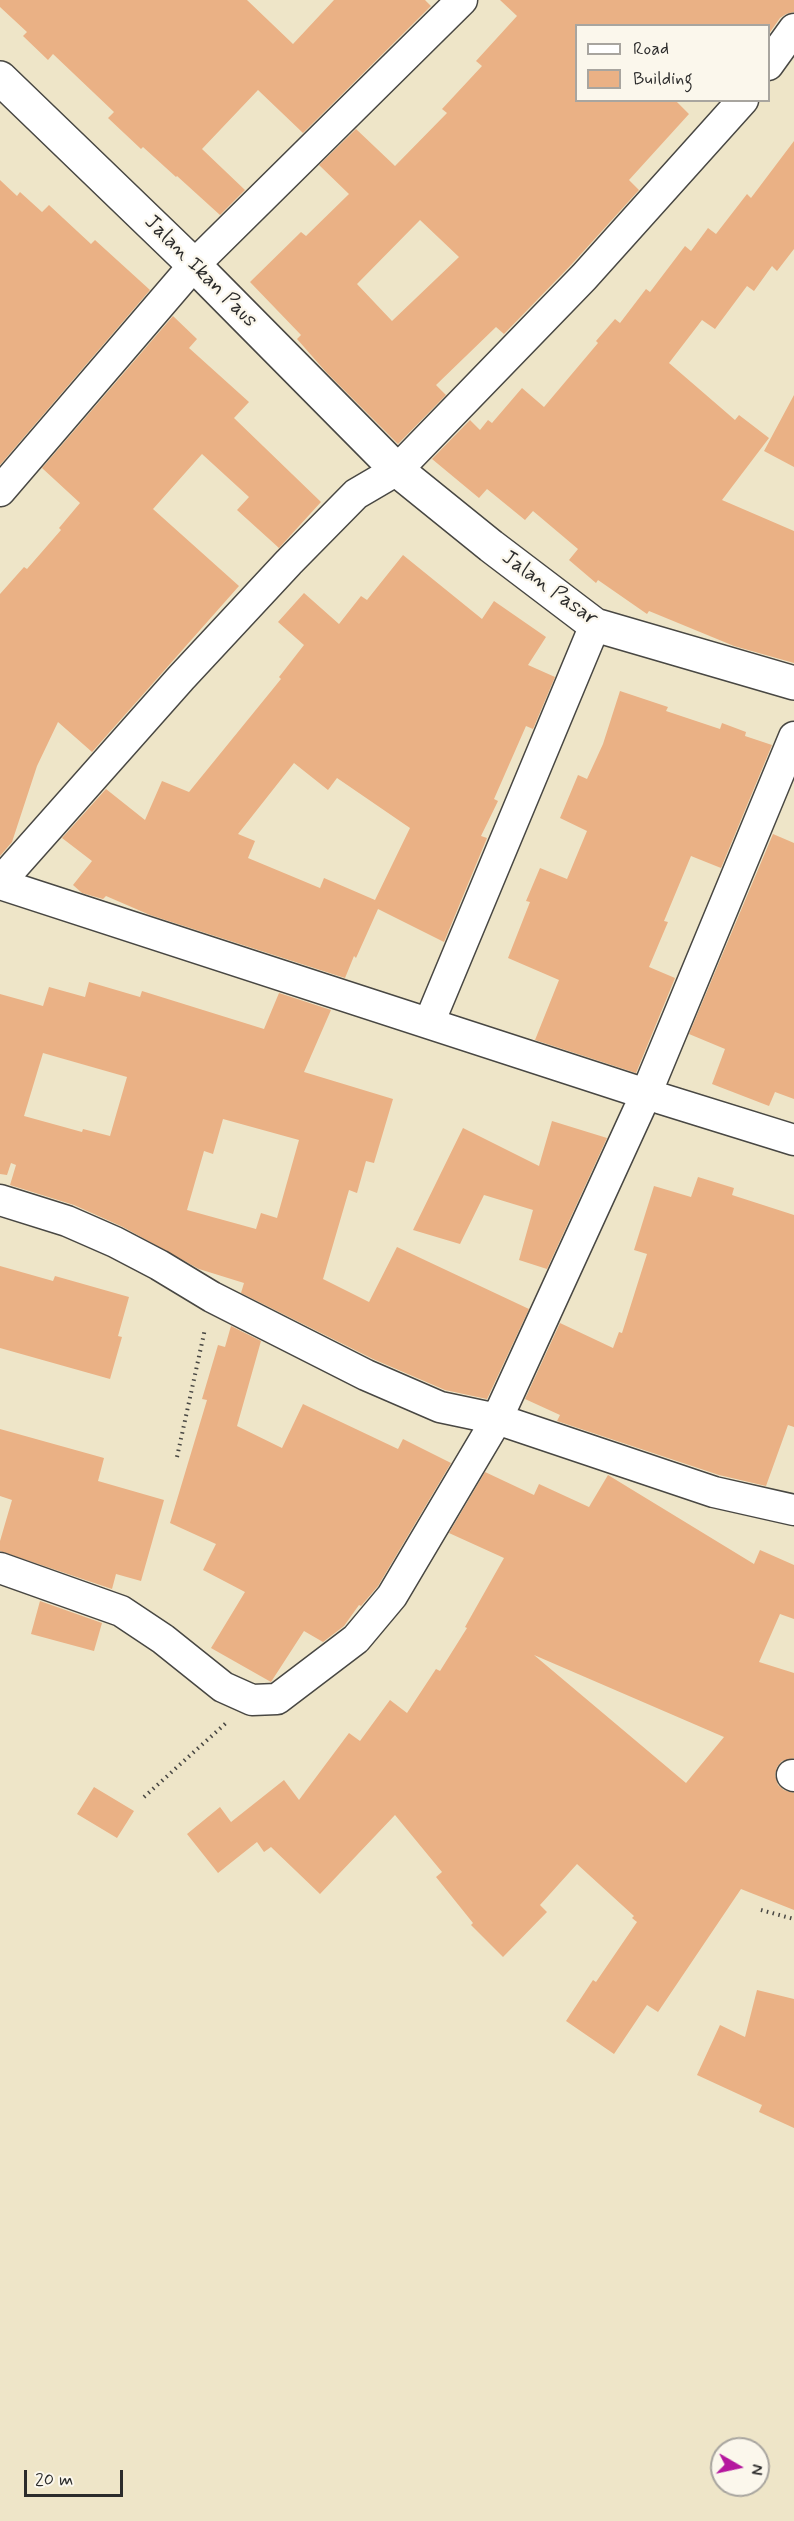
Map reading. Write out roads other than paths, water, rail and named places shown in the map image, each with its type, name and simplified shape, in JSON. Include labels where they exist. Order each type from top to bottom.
[{"type":"street","points":[[0,491],[194,265],[462,0]]},
{"type":"street","points":[[770,62],[794,28]]},
{"type":"street","name":"Jalan Ikan Paus","points":[[0,78],[194,265],[397,470]]},
{"type":"street","points":[[741,102],[584,277],[397,470],[356,494],[289,562],[181,678],[0,883],[646,1095],[794,1140]]},
{"type":"street","name":"Jalan Pasar","points":[[397,470],[595,626],[794,683]]},
{"type":"street","points":[[429,1023],[595,626]]},
{"type":"street","points":[[0,1568],[121,1611],[163,1639],[223,1687],[252,1700],[277,1699],[356,1639],[392,1596],[497,1419],[646,1095],[794,737]]},
{"type":"street","points":[[0,1200],[67,1221],[115,1242],[159,1264],[212,1297],[366,1375],[441,1407],[497,1419],[714,1492],[794,1510]]}]
